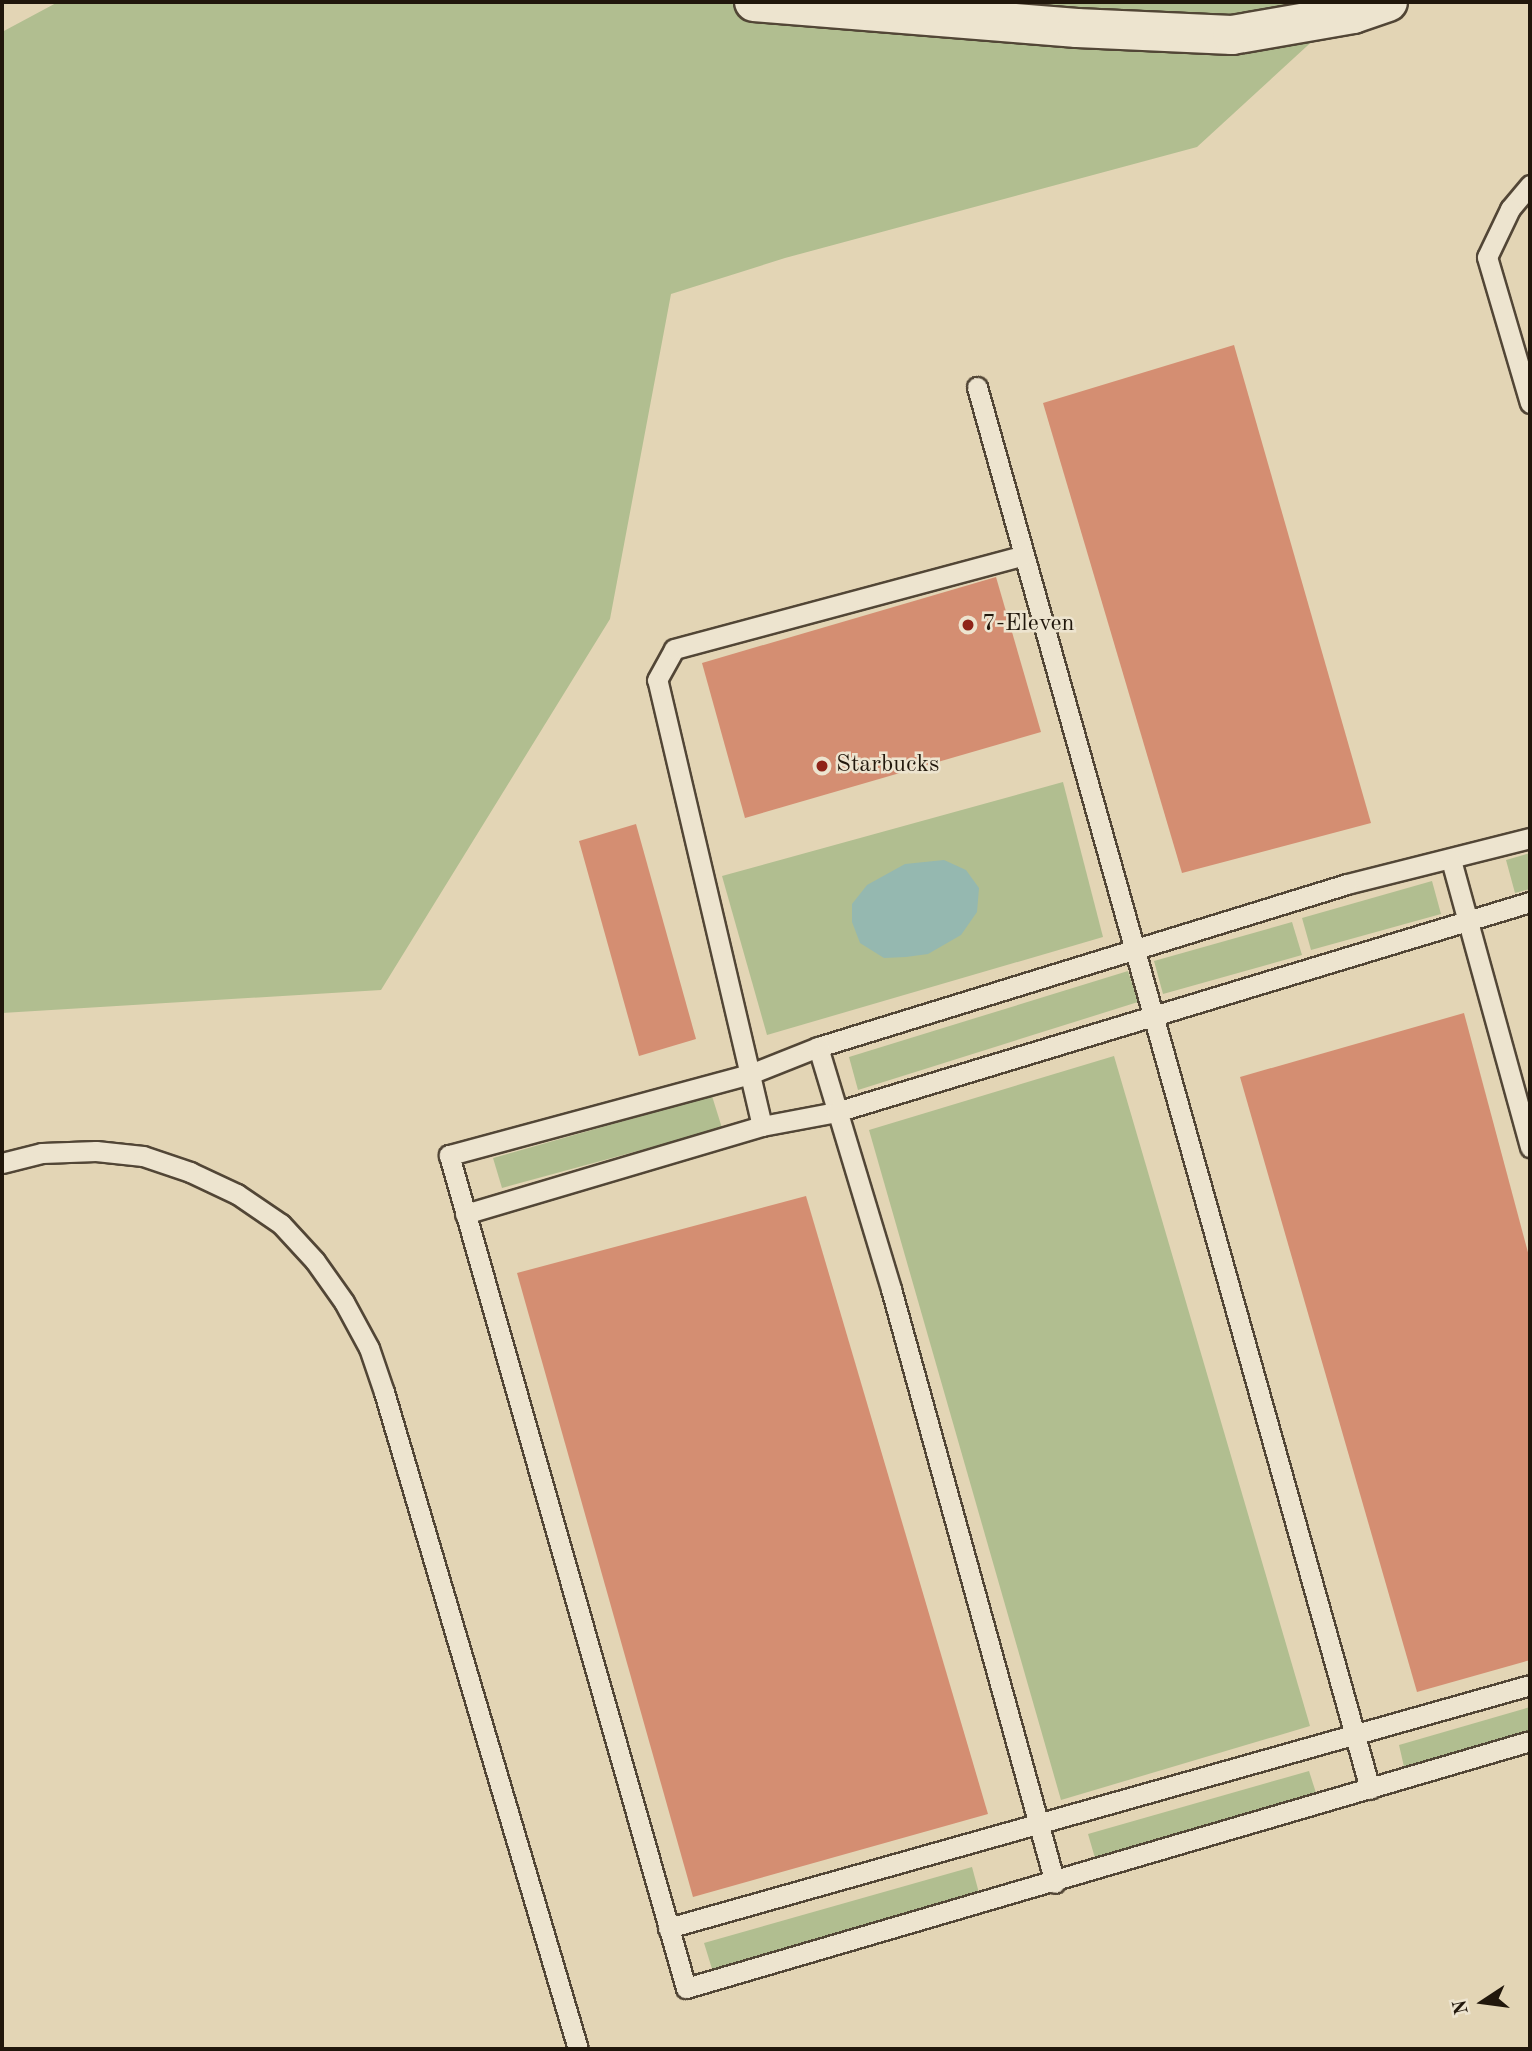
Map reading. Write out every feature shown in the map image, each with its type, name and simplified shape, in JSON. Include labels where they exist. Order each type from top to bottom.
[{"type":"street","points":[[754,2],[1077,28],[1232,35],[1353,14],[1388,2]]},
{"type":"lane","points":[[1530,186],[1510,209],[1488,257],[1530,403]]},
{"type":"lane","points":[[976,387],[1370,1789]]},
{"type":"lane","points":[[762,1126],[657,680],[674,649],[1022,556]]},
{"type":"lane","points":[[1530,838],[1347,884],[1135,953],[818,1047],[750,1074],[449,1155],[686,1988],[1055,1883],[1530,1741]]},
{"type":"lane","points":[[1451,860],[1530,1147]]},
{"type":"lane","points":[[465,1214],[762,1126],[836,1112],[1152,1012],[1530,902]]},
{"type":"lane","points":[[818,1047],[891,1289],[1055,1883]]},
{"type":"lane","points":[[2,1163],[42,1153],[96,1151],[142,1156],[190,1172],[237,1194],[281,1224],[315,1261],[344,1302],[369,1348],[384,1392],[578,2049]]},
{"type":"lane","points":[[668,1928],[1530,1685]]},
{"type":"green space","points":[[58,2],[1355,2],[1197,147],[785,258],[671,294],[610,619],[381,990],[2,1013],[2,32]]},
{"type":"green space","points":[[1063,782],[1103,937],[767,1035],[722,876]]},
{"type":"green space","points":[[1530,853],[1530,889],[1515,893],[1506,860]]},
{"type":"green space","points":[[1432,881],[1441,914],[1311,950],[1302,918]]},
{"type":"green space","points":[[1292,922],[1302,955],[1163,994],[1154,961]]},
{"type":"green space","points":[[1128,971],[1138,1002],[858,1090],[849,1057]]},
{"type":"green space","points":[[1114,1056],[1310,1726],[1061,1800],[869,1130]]},
{"type":"green space","points":[[712,1096],[722,1128],[502,1188],[493,1158]]},
{"type":"green space","points":[[1530,1707],[1530,1734],[1405,1771],[1399,1745]]},
{"type":"green space","points":[[1309,1771],[1317,1796],[1095,1858],[1088,1834]]},
{"type":"green space","points":[[972,1867],[979,1893],[713,1972],[704,1943]]},
{"type":"water","points":[[944,860],[966,870],[979,888],[977,912],[961,935],[928,954],[906,957],[884,958],[860,943],[852,922],[852,904],[867,885],[905,864]]},
{"type":"building","points":[[1234,345],[1371,823],[1182,873],[1043,403]]},
{"type":"building","points":[[996,577],[1041,732],[745,818],[702,663]]},
{"type":"building","points":[[636,824],[696,1039],[639,1056],[579,841]]},
{"type":"building","points":[[1464,1013],[1530,1260],[1530,1660],[1417,1692],[1240,1077]]},
{"type":"building","points":[[806,1196],[988,1814],[693,1897],[517,1273]]},
{"type":"place","name":"7-Eleven","points":[[968,625]]},
{"type":"place","name":"Starbucks","points":[[822,766]]}]
